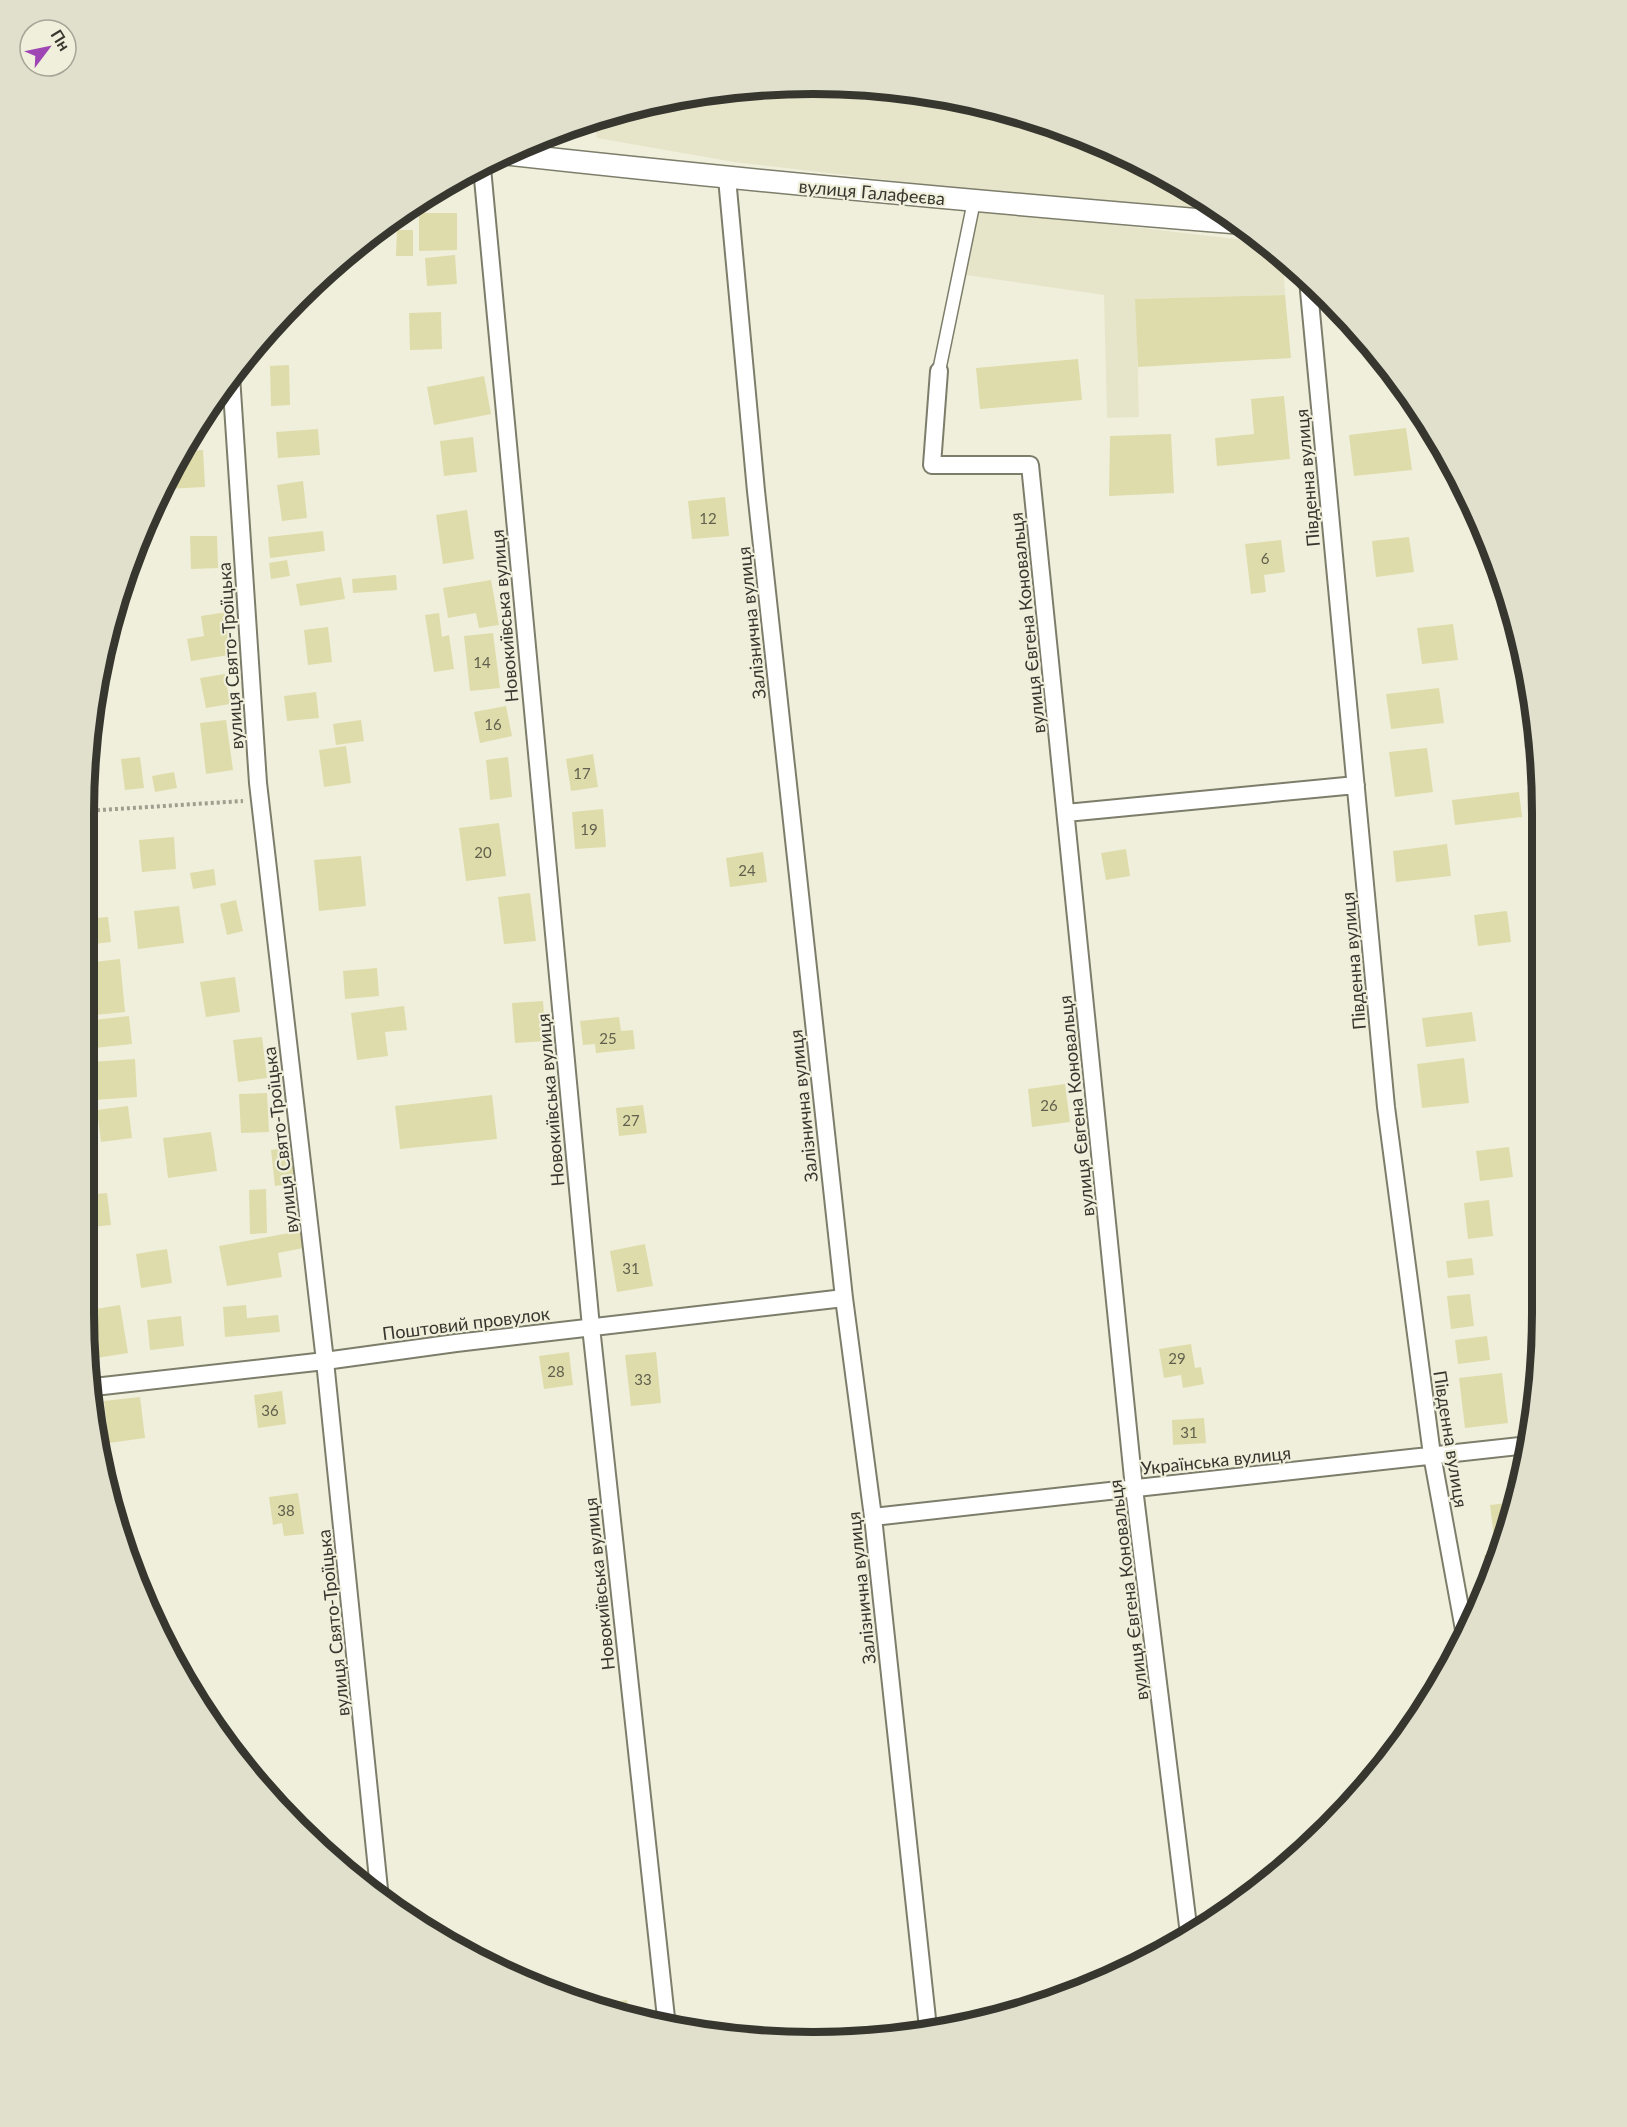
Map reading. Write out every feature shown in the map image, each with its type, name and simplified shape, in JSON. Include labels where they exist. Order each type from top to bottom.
[{"type":"street","name":"вулиця Галафеєва","points":[[523,156],[727,178],[1221,222]]},
{"type":"street","name":"Новокиївська вулиця","points":[[483,176],[591,1327],[666,2017]]},
{"type":"street","name":"Залізнична вулиця","points":[[727,178],[757,502],[844,1298],[873,1517],[927,2023]]},
{"type":"street","points":[[939,371],[974,201]]},
{"type":"street","name":"Південна вулиця","points":[[1309,293],[1386,1107],[1432,1455],[1463,1622]]},
{"type":"street","name":"вулиця Євгена Коновальця","points":[[939,371],[932,465],[1030,465],[1134,1488],[1189,1926]]},
{"type":"street","name":"вулиця Свято-Троїцька","points":[[232,391],[260,800],[326,1361],[379,1886]]},
{"type":"street","points":[[1066,813],[1356,785]]},
{"type":"street","name":"Поштовий провулок","points":[[99,1386],[844,1298]]},
{"type":"street","name":"Українська вулиця","points":[[873,1517],[1520,1446]]},
{"type":"path","points":[[94,811],[260,800]]},
{"type":"shaded area","points":[[814,94],[861,96],[954,108],[1000,119],[1089,149],[1173,191],[1194,204],[1194,209],[1118,207],[734,162],[597,138],[595,129],[673,108],[715,102],[813,97],[772,96]]},
{"type":"shaded area","points":[[972,208],[1247,240],[1284,269],[1285,295],[1136,299],[1139,417],[1107,418],[1104,295],[959,274]]},
{"type":"building","points":[[419,213],[457,213],[457,250],[419,251]]},
{"type":"building","points":[[397,230],[413,230],[413,256],[396,256]]},
{"type":"building","points":[[455,255],[457,284],[427,286],[425,258]]},
{"type":"building","points":[[1285,295],[1291,358],[1138,367],[1135,299]]},
{"type":"building","points":[[441,312],[442,349],[410,350],[409,313]]},
{"type":"building","points":[[1078,359],[1082,400],[980,409],[976,368]]},
{"type":"building","points":[[289,365],[290,405],[271,406],[270,366]]},
{"type":"building","points":[[484,376],[491,414],[434,425],[427,387]]},
{"type":"building","points":[[1284,396],[1290,459],[1217,466],[1215,438],[1254,434],[1251,399]]},
{"type":"building","points":[[1406,428],[1412,470],[1354,476],[1349,435]]},
{"type":"building","points":[[318,429],[320,455],[278,458],[276,432]]},
{"type":"building","points":[[1171,434],[1174,493],[1109,496],[1110,436]]},
{"type":"building","points":[[473,437],[477,472],[444,476],[440,441]]},
{"type":"building","points":[[203,450],[205,487],[172,489],[191,454],[193,451]]},
{"type":"building","points":[[303,481],[307,518],[282,521],[277,485]]},
{"type":"building","points":[[725,497],[729,536],[692,539],[688,501]]},
{"type":"building","points":[[467,510],[474,559],[443,564],[436,515]]},
{"type":"building","points":[[323,531],[325,551],[270,558],[268,537]]},
{"type":"building","points":[[190,536],[217,536],[218,568],[191,569]]},
{"type":"building","points":[[1409,537],[1414,572],[1376,577],[1372,541]]},
{"type":"building","points":[[1281,540],[1285,572],[1264,575],[1266,592],[1251,594],[1245,544]]},
{"type":"building","points":[[287,560],[290,576],[271,579],[269,563]]},
{"type":"building","points":[[396,575],[397,590],[353,593],[352,579]]},
{"type":"building","points":[[341,577],[345,599],[300,606],[296,584]]},
{"type":"building","points":[[491,580],[499,625],[479,628],[476,613],[448,618],[443,588]]},
{"type":"building","points":[[227,612],[235,654],[191,661],[187,639],[204,636],[201,616]]},
{"type":"building","points":[[439,613],[442,637],[449,635],[454,669],[434,672],[425,615]]},
{"type":"building","points":[[1453,624],[1458,660],[1422,664],[1417,628]]},
{"type":"building","points":[[328,627],[332,662],[308,665],[304,630]]},
{"type":"building","points":[[493,633],[500,688],[470,691],[464,636]]},
{"type":"building","points":[[225,674],[230,704],[206,708],[200,678]]},
{"type":"building","points":[[1439,688],[1444,723],[1391,729],[1386,694]]},
{"type":"building","points":[[316,692],[319,718],[287,721],[284,696]]},
{"type":"building","points":[[506,706],[512,736],[480,743],[474,712]]},
{"type":"building","points":[[226,720],[233,770],[206,774],[200,723]]},
{"type":"building","points":[[361,720],[364,741],[336,745],[333,724]]},
{"type":"building","points":[[346,746],[351,783],[324,787],[319,750]]},
{"type":"building","points":[[1427,748],[1433,792],[1395,797],[1389,752]]},
{"type":"building","points":[[593,754],[598,787],[571,791],[566,759]]},
{"type":"building","points":[[140,757],[144,788],[125,790],[121,759]]},
{"type":"building","points":[[508,757],[512,797],[490,800],[486,760]]},
{"type":"building","points":[[174,772],[177,788],[155,792],[152,776]]},
{"type":"building","points":[[1519,792],[1522,817],[1455,825],[1452,800]]},
{"type":"building","points":[[603,809],[606,847],[575,849],[572,812]]},
{"type":"building","points":[[499,823],[506,876],[466,881],[459,828]]},
{"type":"building","points":[[94,835],[98,871],[94,871]]},
{"type":"building","points":[[174,837],[176,869],[142,872],[139,840]]},
{"type":"building","points":[[1447,844],[1451,876],[1396,882],[1393,851]]},
{"type":"building","points":[[1126,849],[1130,876],[1106,880],[1101,853]]},
{"type":"building","points":[[763,852],[767,882],[730,887],[726,858]]},
{"type":"building","points":[[361,856],[366,906],[319,911],[314,860]]},
{"type":"building","points":[[214,869],[216,885],[193,889],[190,873]]},
{"type":"building","points":[[530,893],[536,941],[504,944],[498,897]]},
{"type":"building","points":[[236,900],[243,931],[227,935],[220,904]]},
{"type":"building","points":[[179,906],[184,943],[138,949],[134,911]]},
{"type":"building","points":[[1507,911],[1511,942],[1478,946],[1474,915]]},
{"type":"building","points":[[108,917],[111,942],[94,944],[94,918]]},
{"type":"building","points":[[120,959],[125,1012],[94,1015],[94,962]]},
{"type":"building","points":[[377,968],[379,996],[345,999],[343,971]]},
{"type":"building","points":[[235,977],[240,1012],[206,1017],[200,982]]},
{"type":"building","points":[[543,1001],[546,1041],[515,1043],[512,1003]]},
{"type":"building","points":[[404,1006],[407,1030],[385,1032],[388,1056],[357,1060],[351,1013]]},
{"type":"building","points":[[1472,1012],[1476,1041],[1426,1047],[1422,1018]]},
{"type":"building","points":[[129,1016],[132,1044],[94,1048],[94,1020]]},
{"type":"building","points":[[619,1017],[621,1031],[633,1030],[635,1049],[596,1053],[595,1044],[583,1045],[580,1021]]},
{"type":"building","points":[[262,1037],[267,1078],[238,1082],[233,1040]]},
{"type":"building","points":[[1464,1058],[1469,1103],[1422,1108],[1417,1064]]},
{"type":"building","points":[[135,1059],[137,1097],[94,1100],[94,1062]]},
{"type":"building","points":[[1065,1084],[1070,1122],[1032,1127],[1028,1089]]},
{"type":"building","points":[[267,1093],[269,1132],[241,1133],[239,1094]]},
{"type":"building","points":[[492,1095],[497,1139],[400,1149],[395,1106]]},
{"type":"building","points":[[643,1105],[647,1133],[619,1136],[616,1108]]},
{"type":"building","points":[[128,1106],[132,1138],[101,1142],[97,1110]]},
{"type":"building","points":[[211,1132],[217,1171],[168,1178],[163,1138]]},
{"type":"building","points":[[294,1147],[298,1183],[275,1186],[271,1150]]},
{"type":"building","points":[[1509,1147],[1513,1177],[1480,1181],[1476,1151]]},
{"type":"building","points":[[266,1189],[267,1233],[250,1234],[249,1190]]},
{"type":"building","points":[[107,1193],[111,1225],[94,1227],[94,1194]]},
{"type":"building","points":[[1489,1200],[1493,1236],[1468,1239],[1464,1203]]},
{"type":"building","points":[[300,1231],[303,1248],[278,1253],[282,1277],[227,1286],[219,1246]]},
{"type":"building","points":[[645,1244],[653,1286],[617,1292],[610,1251]]},
{"type":"building","points":[[167,1249],[172,1283],[141,1288],[136,1254]]},
{"type":"building","points":[[1472,1258],[1474,1275],[1448,1278],[1446,1261]]},
{"type":"building","points":[[1470,1294],[1474,1326],[1451,1329],[1447,1296]]},
{"type":"building","points":[[120,1305],[128,1353],[96,1358],[94,1309]]},
{"type":"building","points":[[246,1305],[247,1318],[278,1315],[280,1332],[225,1337],[223,1307]]},
{"type":"building","points":[[181,1316],[184,1346],[150,1350],[147,1320]]},
{"type":"building","points":[[1487,1336],[1490,1360],[1458,1364],[1455,1340]]},
{"type":"building","points":[[1191,1344],[1195,1368],[1201,1367],[1204,1384],[1183,1388],[1181,1375],[1164,1378],[1159,1349]]},
{"type":"building","points":[[569,1352],[573,1385],[544,1389],[539,1356]]},
{"type":"building","points":[[656,1352],[661,1403],[631,1406],[625,1355]]},
{"type":"building","points":[[1502,1373],[1508,1423],[1465,1428],[1459,1378]]},
{"type":"building","points":[[282,1391],[286,1424],[258,1428],[254,1395]]},
{"type":"building","points":[[140,1397],[145,1438],[109,1443],[104,1401]]},
{"type":"building","points":[[1204,1418],[1206,1443],[1173,1445],[1172,1420]]},
{"type":"building","points":[[298,1493],[304,1534],[284,1536],[282,1523],[273,1525],[269,1497]]},
{"type":"building","points":[[1507,1503],[1497,1537],[1494,1537],[1490,1505]]},
{"type":"building","points":[[1491,1554],[1485,1569],[1484,1555]]},
{"type":"building","points":[[627,2000],[628,2008],[627,2008],[609,2002]]}]
